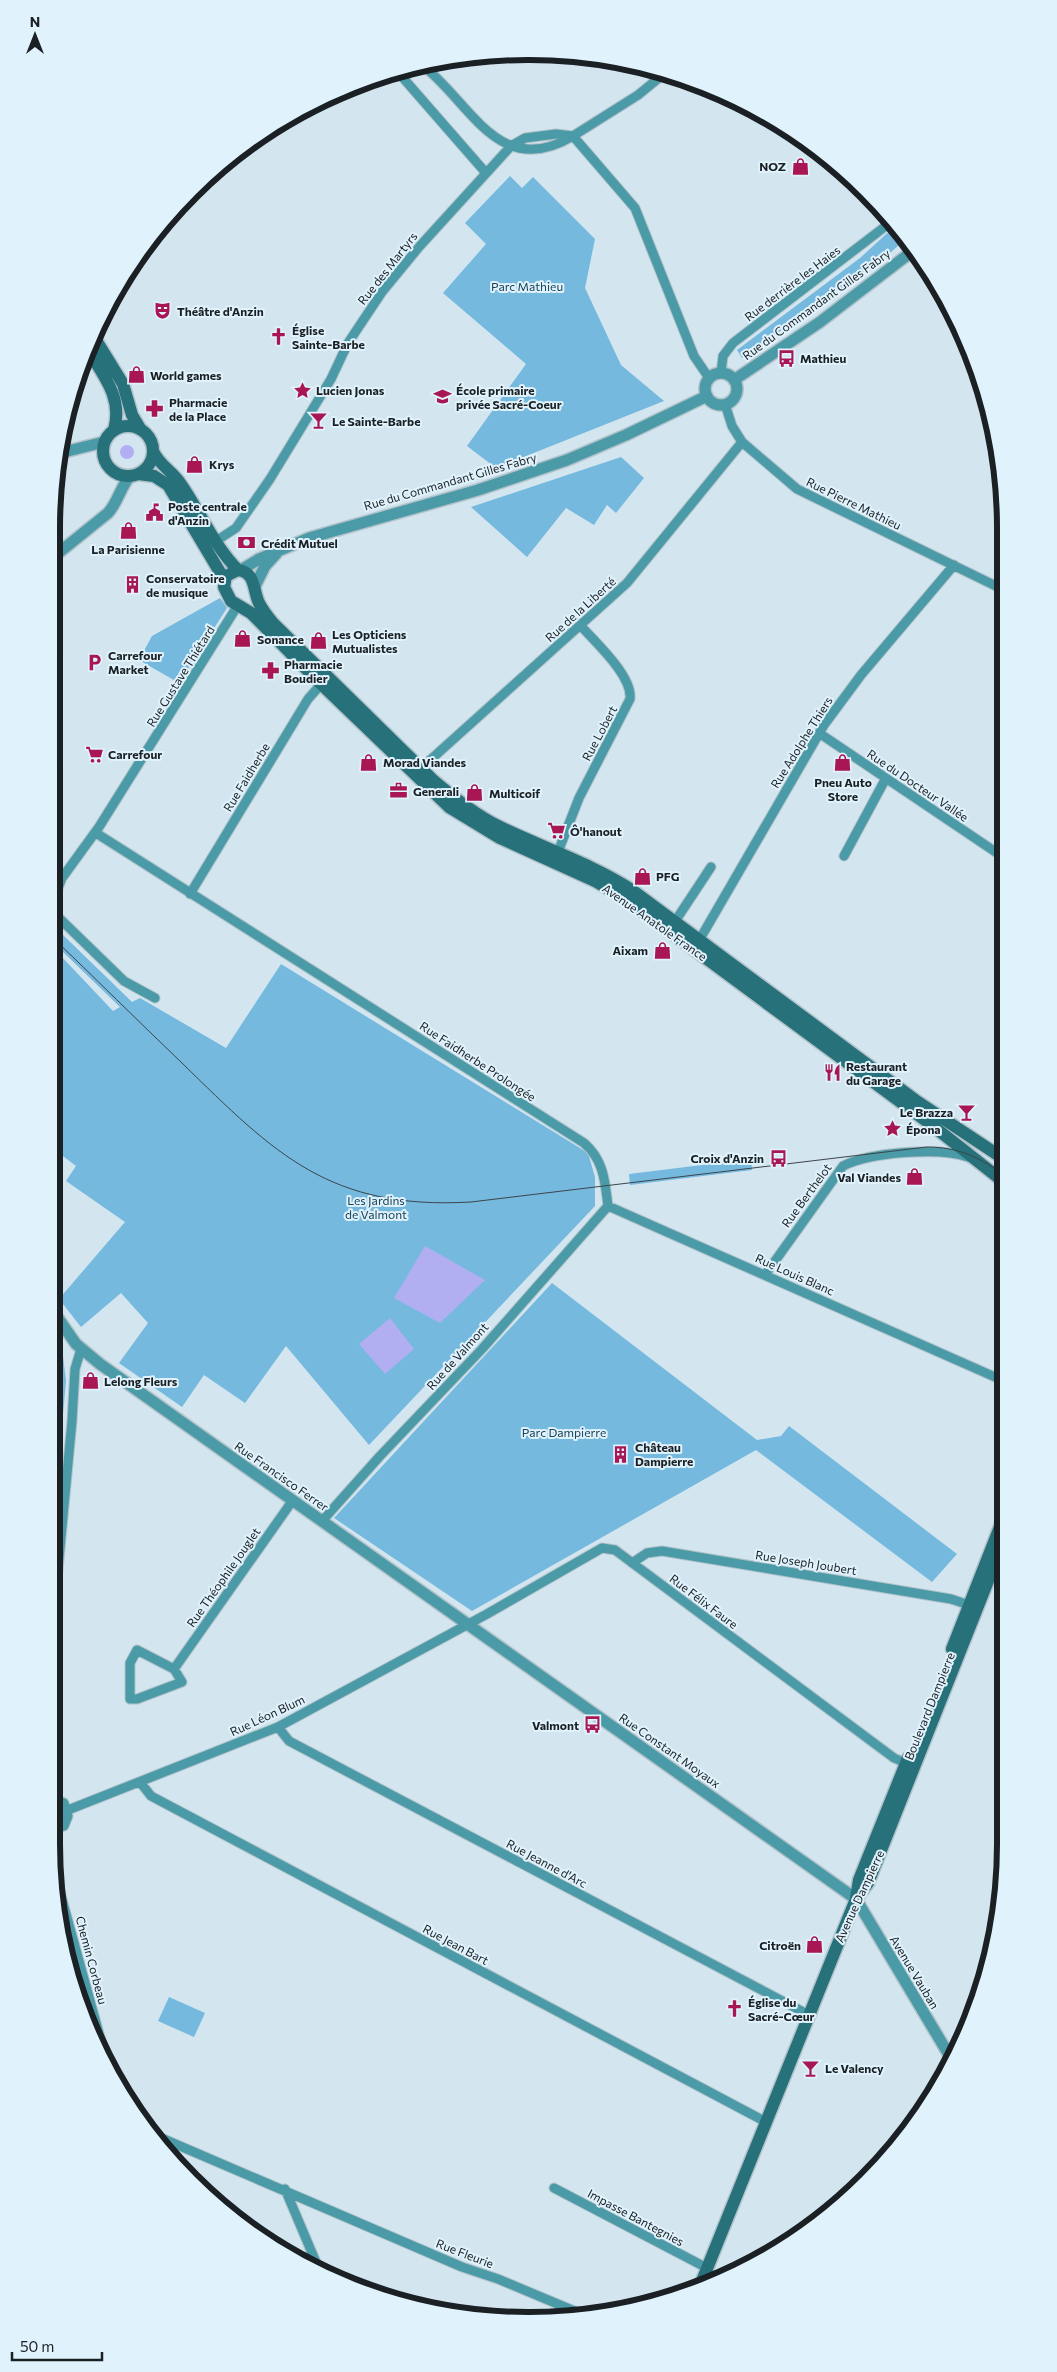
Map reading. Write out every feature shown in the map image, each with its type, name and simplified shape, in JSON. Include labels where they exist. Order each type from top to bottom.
[{"type":"main road","points":[[93,358],[115,396],[117,413],[114,430],[104,442],[103,455],[108,466],[118,474],[134,475],[149,465],[153,451],[149,438],[141,430],[132,415],[123,384],[98,344]]},
{"type":"main road","points":[[114,430],[128,426],[141,430]]},
{"type":"main road","name":"Avenue Anatole France","points":[[153,451],[158,461],[179,480],[227,559],[248,574],[268,618],[324,680]]},
{"type":"main road","name":"Avenue Anatole France","points":[[134,475],[154,476],[168,485],[224,579],[225,590],[231,601],[240,605],[324,680],[417,771],[482,817],[556,858],[612,878],[997,1177]]},
{"type":"main road","points":[[224,579],[229,573],[240,570]]},
{"type":"main road","points":[[240,605],[250,603],[256,590]]},
{"type":"main road","name":"Avenue Anatole France","points":[[696,944],[918,1102],[997,1154]]},
{"type":"main road","name":"Boulevard Dampierre","points":[[856,1899],[859,1880],[910,1765],[973,1606],[997,1537]]},
{"type":"main road","points":[[973,1606],[997,1555]]},
{"type":"main road","name":"Avenue Dampierre","points":[[704,2278],[856,1899]]},
{"type":"street","points":[[428,71],[480,126],[511,146],[525,138],[556,134],[573,136],[658,79]]},
{"type":"street","points":[[402,78],[486,173]]},
{"type":"street","points":[[573,136],[634,208],[694,356],[702,371],[709,378]]},
{"type":"street","name":"Rue des Martyrs","points":[[216,541],[236,528],[270,479],[331,379],[348,343],[382,292],[419,247],[511,146]]},
{"type":"street","name":"Rue derrière les Haies","points":[[721,373],[723,356],[733,343],[886,226]]},
{"type":"street","name":"Rue du Commandant Gilles Fabry","points":[[734,380],[814,326],[908,254]]},
{"type":"street","points":[[721,373],[730,375],[734,380],[737,386],[736,394],[731,402],[715,404],[707,396],[705,386],[709,378],[721,373]]},
{"type":"street","name":"Rue du Commandant Gilles Fabry","points":[[240,570],[259,559],[318,535],[478,490],[545,468],[620,438],[707,396]]},
{"type":"street","name":"Rue Pierre Mathieu","points":[[725,404],[732,426],[742,442],[789,484],[804,494],[997,586]]},
{"type":"street","points":[[67,451],[104,442]]},
{"type":"street","name":"Rue de la Liberté","points":[[417,771],[581,626],[632,578],[742,442]]},
{"type":"street","points":[[60,551],[108,513],[116,504],[121,487],[134,475]]},
{"type":"street","name":"Rue du Commandant Gilles Fabry","points":[[256,590],[265,566],[281,550]]},
{"type":"street","name":"Rue Adolphe Thiers","points":[[696,944],[819,733],[861,675],[954,565]]},
{"type":"street","name":"Rue Gustave Thiétard","points":[[60,882],[75,858],[96,833],[240,605]]},
{"type":"street","name":"Rue Lobert","points":[[556,858],[579,798],[630,699],[629,687],[619,670],[581,626]]},
{"type":"street","name":"Rue Faidherbe","points":[[190,894],[303,707],[324,680]]},
{"type":"street","name":"Rue du Docteur Vallée","points":[[819,733],[997,854]]},
{"type":"street","points":[[844,856],[886,778]]},
{"type":"street","points":[[96,833],[190,894]]},
{"type":"street","points":[[672,926],[711,867]]},
{"type":"street","name":"Rue Faidherbe Prolongée","points":[[190,894],[577,1138],[594,1153],[602,1170],[608,1206]]},
{"type":"street","points":[[60,919],[124,980],[155,998]]},
{"type":"street","name":"Rue Berthelot","points":[[765,1275],[835,1174],[843,1166],[862,1159],[925,1152],[947,1152],[973,1158]]},
{"type":"street","name":"Rue Louis Blanc","points":[[608,1206],[997,1378]]},
{"type":"street","name":"Rue de Valmont","points":[[322,1521],[378,1458],[482,1349],[608,1206]]},
{"type":"street","name":"Rue Francisco Ferrer","points":[[60,1321],[80,1349],[468,1624]]},
{"type":"street","points":[[60,1548],[72,1421],[74,1369],[80,1349]]},
{"type":"street","name":"Rue Théophile Jouglet","points":[[174,1668],[293,1500]]},
{"type":"street","name":"Rue Félix Faure","points":[[468,1624],[598,1550],[611,1548],[894,1758],[910,1765]]},
{"type":"street","name":"Rue Joseph Joubert","points":[[632,1563],[647,1553],[662,1551],[951,1599],[973,1606]]},
{"type":"street","name":"Rue Léon Blum","points":[[68,1810],[278,1727],[468,1624]]},
{"type":"street","name":"Rue Constant Moyaux","points":[[468,1624],[856,1899]]},
{"type":"street","points":[[137,1650],[174,1668],[182,1682],[137,1699],[130,1699],[130,1662],[137,1650]]},
{"type":"street","name":"Rue Jeanne d'Arc","points":[[278,1727],[289,1741],[809,2015]]},
{"type":"street","name":"Rue Jean Bart","points":[[140,1782],[151,1796],[766,2122]]},
{"type":"street","points":[[60,1800],[68,1810],[66,1823],[60,1826]]},
{"type":"street","name":"Avenue Vauban","points":[[856,1899],[948,2053]]},
{"type":"street","name":"Chemin Corbeau","points":[[65,1909],[96,2024]]},
{"type":"street","points":[[166,2140],[285,2189],[315,2261]]},
{"type":"street","name":"Impasse Bantegnies","points":[[554,2188],[707,2268]]},
{"type":"street","name":"Rue Fleurie","points":[[285,2189],[468,2269],[498,2279],[572,2310]]},
{"type":"green space","name":"Parc Mathieu","points":[[510,176],[522,188],[533,177],[595,239],[585,288],[621,365],[664,401],[496,468],[467,446],[526,364],[443,293],[486,244],[465,223]]},
{"type":"green space","points":[[890,231],[900,244],[883,259],[742,358],[737,350],[860,258]]},
{"type":"green space","points":[[621,457],[644,478],[616,513],[607,505],[594,525],[566,508],[527,557],[471,507]]},
{"type":"green space","points":[[220,598],[227,608],[179,683],[139,660],[152,636]]},
{"type":"green space","name":"Les Jardins de Valmont","points":[[63,935],[132,1002],[140,998],[226,1048],[281,964],[588,1153],[595,1177],[595,1206],[369,1445],[286,1346],[245,1403],[204,1375],[182,1407],[119,1363],[148,1323],[121,1293],[81,1327],[60,1300],[60,1298],[125,1222],[66,1181],[76,1166],[60,1154],[60,955],[113,1011],[120,1007],[61,950]]},
{"type":"green space","points":[[751,1159],[752,1170],[630,1185],[629,1174]]},
{"type":"green space","name":"Parc Dampierre","points":[[552,1283],[757,1440],[781,1436],[789,1426],[957,1554],[932,1582],[756,1450],[472,1611],[334,1518]]},
{"type":"green space","points":[[60,1338],[66,1381],[60,1448]]},
{"type":"green space","points":[[169,1997],[205,2013],[194,2037],[158,2021]]},
{"type":"shaded area","points":[[124,445],[130,445],[134,452],[130,459],[124,459],[120,455],[120,449]]},
{"type":"shaded area","points":[[425,1246],[485,1280],[440,1323],[394,1298]]},
{"type":"shaded area","points":[[390,1318],[414,1349],[385,1374],[359,1344]]},
{"type":"tram line","points":[[60,945],[216,1096],[247,1125],[278,1150],[309,1170],[342,1186],[380,1197],[422,1202],[471,1202],[927,1147],[938,1147],[968,1154],[997,1170]]},
{"type":"place","name":"NOZ","points":[[800,166]]},
{"type":"place","name":"Théâtre d'Anzin","points":[[163,311]]},
{"type":"place","name":"Église Sainte-Barbe","points":[[278,337]]},
{"type":"place","name":"Mathieu","points":[[786,358]]},
{"type":"place","name":"World games","points":[[136,375]]},
{"type":"place","name":"Lucien Jonas","points":[[302,390]]},
{"type":"place","name":"École primaire privée Sacré-Coeur","points":[[442,397]]},
{"type":"place","name":"Pharmacie de la Place","points":[[155,409]]},
{"type":"place","name":"Le Sainte-Barbe","points":[[318,421]]},
{"type":"place","name":"Krys","points":[[195,464]]},
{"type":"place","name":"Poste centrale d'Anzin","points":[[154,513]]},
{"type":"place","name":"La Parisienne","points":[[128,530]]},
{"type":"place","name":"Crédit Mutuel","points":[[247,543]]},
{"type":"place","name":"Conservatoire de musique","points":[[132,585]]},
{"type":"place","name":"Sonance","points":[[243,639]]},
{"type":"place","name":"Les Opticiens Mutualistes","points":[[318,641]]},
{"type":"place","name":"Carrefour Market","points":[[94,662]]},
{"type":"place","name":"Pharmacie Boudier","points":[[270,671]]},
{"type":"place","name":"Carrefour","points":[[94,754]]},
{"type":"place","name":"Morad Viandes","points":[[369,762]]},
{"type":"place","name":"Pneu Auto Store","points":[[843,763]]},
{"type":"place","name":"Generali","points":[[399,791]]},
{"type":"place","name":"Multicoif","points":[[475,793]]},
{"type":"place","name":"Ô'hanout","points":[[556,831]]},
{"type":"place","name":"PFG","points":[[642,876]]},
{"type":"place","name":"Aixam","points":[[662,950]]},
{"type":"place","name":"Restaurant du Garage","points":[[832,1073]]},
{"type":"place","name":"Le Brazza","points":[[967,1112]]},
{"type":"place","name":"Épona","points":[[892,1129]]},
{"type":"place","name":"Croix d'Anzin","points":[[778,1158]]},
{"type":"place","name":"Val Viandes","points":[[915,1177]]},
{"type":"place","name":"Lelong Fleurs","points":[[90,1381]]},
{"type":"place","name":"Château Dampierre","points":[[621,1454]]},
{"type":"place","name":"Valmont","points":[[593,1725]]},
{"type":"place","name":"Citroën","points":[[815,1945]]},
{"type":"place","name":"Église du Sacré-Cœur","points":[[734,2009]]},
{"type":"place","name":"Le Valency","points":[[811,2068]]}]
